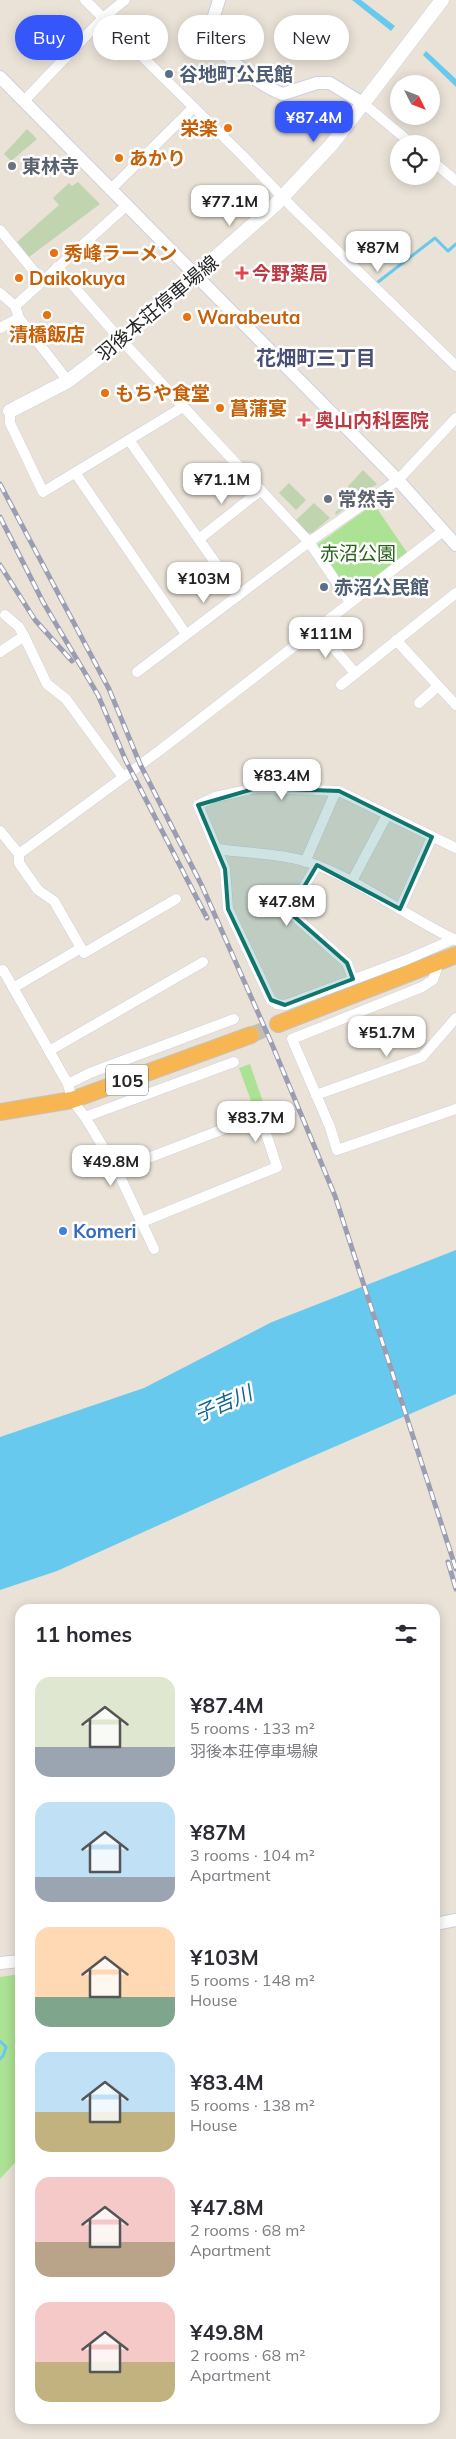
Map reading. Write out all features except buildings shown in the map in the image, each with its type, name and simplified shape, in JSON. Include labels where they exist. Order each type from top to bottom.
[{"type":"highway","points":[[278,1024],[439,962],[455,944]]},
{"type":"highway","name":"105","points":[[0,1112],[251,1036]]},
{"type":"main road","name":"羽後本荘停車場線","points":[[10,411],[68,381],[122,340],[282,198],[332,144],[442,0]]},
{"type":"street","points":[[85,0],[100,15]]},
{"type":"street","points":[[107,15],[125,0]]},
{"type":"street","points":[[219,0],[213,21],[213,34],[221,48],[261,84],[282,94],[317,83],[330,83],[364,104],[401,135]]},
{"type":"street","points":[[24,101],[93,29]]},
{"type":"street","points":[[145,60],[243,156],[282,198],[456,366]]},
{"type":"street","points":[[0,77],[398,480],[456,545]]},
{"type":"street","points":[[110,190],[193,108]]},
{"type":"street","points":[[440,168],[456,181]]},
{"type":"street","points":[[15,306],[127,205]]},
{"type":"street","points":[[0,230],[42,281]]},
{"type":"street","points":[[57,268],[309,542],[350,602]]},
{"type":"street","points":[[0,293],[15,306],[19,318],[68,381]]},
{"type":"street","points":[[0,328],[19,318]]},
{"type":"street","points":[[10,411],[10,424],[43,492],[76,474],[183,407]]},
{"type":"street","points":[[137,672],[309,542],[398,480],[456,418]]},
{"type":"street","points":[[129,440],[238,595]]},
{"type":"street","points":[[76,474],[186,634]]},
{"type":"street","points":[[199,539],[262,490]]},
{"type":"street","points":[[19,854],[123,777],[443,531]]},
{"type":"street","points":[[341,685],[456,593]]},
{"type":"street","points":[[5,615],[19,627],[47,684],[66,699],[123,777]]},
{"type":"street","points":[[317,628],[355,673]]},
{"type":"street","points":[[0,652],[24,636]]},
{"type":"street","points":[[396,640],[456,705]]},
{"type":"street","points":[[419,703],[438,686]]},
{"type":"street","points":[[455,944],[285,1005],[277,1004],[270,1000],[228,909],[224,868],[198,805],[216,797],[257,788],[336,791],[456,848]]},
{"type":"street","points":[[305,862],[336,791]]},
{"type":"street","points":[[352,882],[387,815]]},
{"type":"street","points":[[0,832],[19,854],[19,863],[38,890],[54,901],[84,953],[176,899]]},
{"type":"street","points":[[400,909],[432,837]]},
{"type":"street","points":[[218,850],[317,865],[400,909],[455,944]]},
{"type":"street","points":[[317,865],[290,910],[347,963],[354,979]]},
{"type":"street","points":[[13,988],[81,948]]},
{"type":"street","points":[[49,1051],[203,962]]},
{"type":"street","points":[[439,962],[433,980],[422,987],[292,1039],[337,1150],[456,1109]]},
{"type":"street","points":[[0,972],[3,970],[70,1092],[117,1170],[154,1249]]},
{"type":"street","points":[[316,1095],[422,1057],[456,1018]]},
{"type":"street","points":[[70,1092],[90,1073],[234,1019]]},
{"type":"street","points":[[85,1117],[234,1062]]},
{"type":"street","points":[[117,1170],[260,1115],[277,1167],[142,1222]]},
{"type":"street","points":[[440,1923],[456,1920]]},
{"type":"street","points":[[0,1963],[15,1962]]},
{"type":"highlighted area","points":[[257,788],[339,791],[432,837],[400,909],[317,865],[289,912],[347,963],[353,979],[285,1005],[271,1000],[228,909],[225,869],[198,805]]},
{"type":"green space","points":[[27,129],[37,139],[11,161],[4,154]]},
{"type":"green space","points":[[78,182],[100,204],[29,257],[17,242],[59,205],[53,198],[69,183],[72,186]]},
{"type":"green space","points":[[363,470],[377,484],[336,515],[335,513],[347,500],[341,494]]},
{"type":"green space","points":[[289,483],[306,500],[296,510],[279,493]]},
{"type":"green space","points":[[314,503],[330,518],[312,533],[308,533],[296,520]]},
{"type":"green space","name":"赤沼公園","points":[[374,504],[408,554],[353,594],[348,593],[317,550],[318,544]]},
{"type":"green space","points":[[250,1064],[265,1108],[255,1112],[239,1068]]},
{"type":"green space","points":[[15,1975],[15,2162],[0,2179],[0,1977]]},
{"type":"water","points":[[352,0],[361,0],[395,26],[391,31]]},
{"type":"water","points":[[426,51],[456,79],[456,87],[423,55]]},
{"type":"water","name":"子吉川","points":[[456,1250],[456,1394],[57,1571],[0,1590],[0,1437],[144,1388],[272,1322]]},
{"type":"waterway","points":[[378,282],[435,238],[448,251],[456,244]]},
{"type":"waterway","points":[[0,2041],[6,2047],[0,2059]]},
{"type":"tunnel","points":[[251,1035],[278,1024]]},
{"type":"railway","points":[[0,484],[109,689],[140,764],[202,886],[271,1042],[335,1196],[456,1569]]},
{"type":"railway","points":[[0,517],[43,602],[98,695],[126,761],[207,918]]},
{"type":"railway","points":[[0,565],[35,620],[72,661]]},
{"type":"railway","points":[[448,1562],[456,1589]]},
{"type":"place","name":"谷地町公民館","points":[[169,74]]},
{"type":"place","name":"栄楽","points":[[228,128]]},
{"type":"place","name":"あかり","points":[[119,158]]},
{"type":"place","name":"東林寺","points":[[12,166]]},
{"type":"place","name":"秀峰ラーメン","points":[[54,253]]},
{"type":"place","name":"今野薬局","points":[[242,273]]},
{"type":"place","name":"Daikokuya","points":[[19,278]]},
{"type":"place","name":"清橋飯店","points":[[47,315]]},
{"type":"place","name":"Warabeuta","points":[[187,317]]},
{"type":"place","name":"もちや食堂","points":[[105,393]]},
{"type":"place","name":"菖蒲宴","points":[[220,408]]},
{"type":"place","name":"奥山内科医院","points":[[304,420]]},
{"type":"place","name":"常然寺","points":[[328,499]]},
{"type":"place","name":"赤沼公民館","points":[[324,587]]},
{"type":"place","name":"Komeri","points":[[63,1231]]},
{"type":"district","name":"花畑町三丁目","points":[[316,357]]}]
